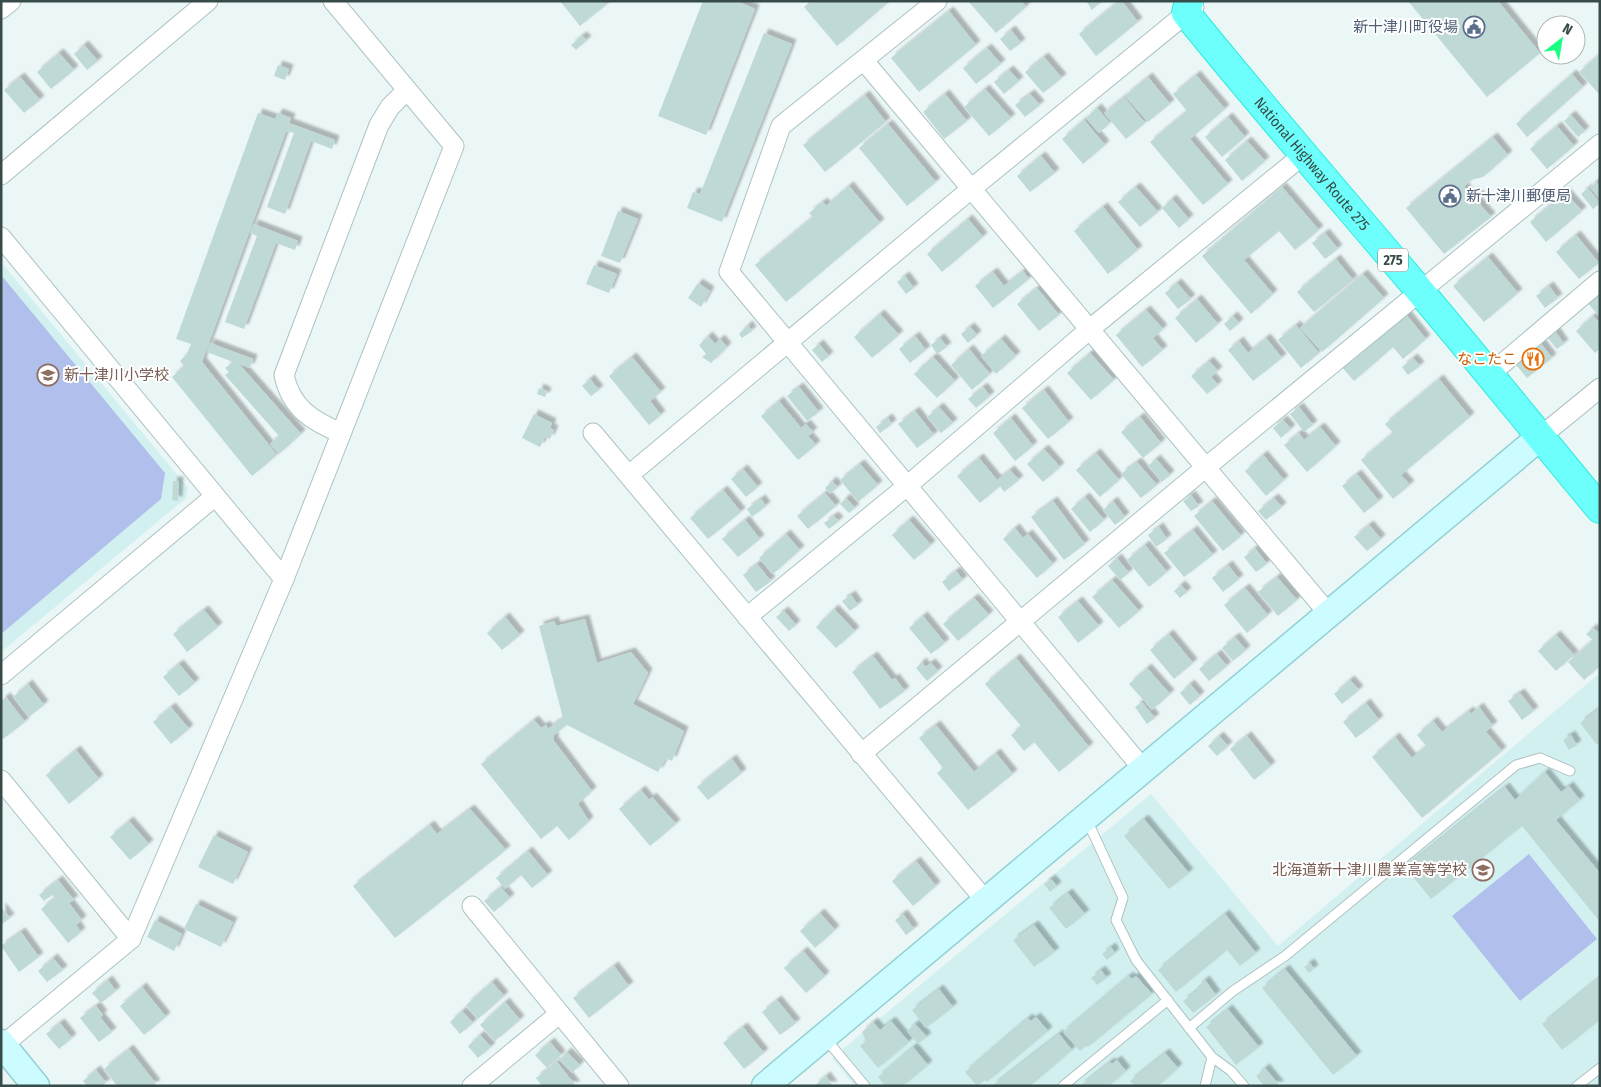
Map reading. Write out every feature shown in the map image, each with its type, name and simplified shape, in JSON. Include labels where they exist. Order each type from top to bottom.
[{"type":"highway","name":"National Highway Route 275","points":[[1188,4],[1302,155],[1420,290],[1600,509]]},
{"type":"street","points":[[1,9],[11,1]]},
{"type":"street","points":[[1,175],[208,1]]},
{"type":"street","points":[[36,1086],[2,1044],[131,939],[284,580],[454,146],[333,1]]},
{"type":"street","points":[[936,1],[864,61],[780,126],[729,272],[1144,770]]},
{"type":"street","points":[[629,475],[1188,4]]},
{"type":"street","points":[[864,61],[1328,613]]},
{"type":"street","points":[[341,433],[315,422],[288,393],[284,375],[379,125],[390,107],[407,90]]},
{"type":"street","points":[[862,754],[1420,290],[1600,144]]},
{"type":"street","points":[[747,617],[906,486],[1090,329],[1302,155]]},
{"type":"street","points":[[1,237],[284,580]]},
{"type":"street","points":[[1489,375],[1600,281]]},
{"type":"street","points":[[765,1086],[985,900],[1144,770],[1328,613],[1600,388]]},
{"type":"street","points":[[592,433],[985,900]]},
{"type":"street","points":[[1,675],[214,497]]},
{"type":"street","points":[[1,780],[131,939]]},
{"type":"street","points":[[472,906],[619,1086]]},
{"type":"street","points":[[472,1086],[559,1014]]},
{"type":"lane","points":[[1189,1028],[1234,991],[1285,956],[1516,765],[1540,758],[1570,770]]},
{"type":"lane","points":[[1086,817],[1123,898],[1116,920],[1136,960],[1212,1057],[1231,1071],[1244,1086]]},
{"type":"lane","points":[[1063,1086],[1168,1000]]},
{"type":"lane","points":[[823,1036],[865,1086]]},
{"type":"lane","points":[[1205,1086],[1212,1057]]},
{"type":"lane","points":[[1577,1086],[1600,1068]]},
{"type":"shaded area","name":"新十津川小学校","points":[[1,262],[188,488],[186,498],[1,652]]},
{"type":"shaded area","name":"新十津川小学校","points":[[1,275],[165,473],[161,499],[1,634]]},
{"type":"shaded area","name":"北海道新十津川農業高等学校","points":[[1600,673],[1600,1086],[855,1086],[832,1058],[1151,794],[1278,946]]},
{"type":"shaded area","points":[[1529,854],[1597,939],[1520,1001],[1452,916]]},
{"type":"building","points":[[560,1],[603,1],[606,5],[580,26]]},
{"type":"building","points":[[703,1],[737,1],[755,9],[706,135],[658,116]]},
{"type":"building","points":[[811,1],[890,1],[837,46],[804,7]]},
{"type":"building","points":[[968,1],[1021,1],[1026,7],[996,33]]},
{"type":"building","points":[[1086,1],[1102,1],[1092,10]]},
{"type":"building","points":[[1119,1],[1122,1],[1138,22],[1096,56],[1079,34]]},
{"type":"building","name":"新十津川町役場","points":[[1408,1],[1498,1],[1536,48],[1536,56],[1487,97]]},
{"type":"building","points":[[949,11],[976,45],[919,92],[891,58]]},
{"type":"building","points":[[1011,30],[1021,43],[1010,51],[1000,39]]},
{"type":"building","points":[[764,33],[792,44],[722,222],[687,208],[693,192],[700,194]]},
{"type":"building","points":[[582,36],[587,40],[576,50],[571,45]]},
{"type":"building","points":[[84,45],[98,61],[87,70],[74,54]]},
{"type":"building","points":[[987,48],[1001,64],[976,84],[963,68]]},
{"type":"building","points":[[59,53],[74,70],[51,89],[37,72]]},
{"type":"building","points":[[1600,54],[1600,95],[1579,72]]},
{"type":"building","points":[[1044,57],[1062,78],[1043,93],[1025,72]]},
{"type":"building","points":[[278,65],[289,69],[285,80],[274,76]]},
{"type":"building","points":[[1009,70],[1019,81],[1004,94],[994,82]]},
{"type":"building","points":[[1572,74],[1583,87],[1527,137],[1516,124]]},
{"type":"building","points":[[1196,75],[1225,109],[1190,139],[1228,184],[1203,205],[1150,142],[1187,111],[1173,94]]},
{"type":"building","points":[[20,77],[40,100],[24,113],[4,90]]},
{"type":"building","points":[[1148,77],[1170,104],[1148,122],[1125,96]]},
{"type":"building","points":[[985,89],[1011,118],[989,136],[964,107]]},
{"type":"building","points":[[945,94],[967,121],[944,139],[923,112]]},
{"type":"building","points":[[1030,94],[1040,105],[1025,117],[1015,105]]},
{"type":"building","points":[[865,95],[886,122],[825,172],[803,145]]},
{"type":"building","points":[[1124,97],[1145,123],[1126,139],[1104,113]]},
{"type":"building","points":[[1097,108],[1110,123],[1099,133],[1086,118]]},
{"type":"building","points":[[258,113],[275,119],[278,113],[291,118],[289,123],[335,140],[332,149],[311,141],[285,214],[267,207],[294,133],[286,131],[202,362],[277,455],[252,476],[172,377],[184,366],[180,361],[187,354],[191,344],[176,339]]},
{"type":"building","points":[[1571,115],[1585,131],[1578,137],[1564,121]]},
{"type":"building","points":[[1228,117],[1245,137],[1222,157],[1205,137]]},
{"type":"building","points":[[1084,120],[1105,145],[1083,164],[1062,139]]},
{"type":"building","points":[[888,124],[936,182],[907,206],[859,148]]},
{"type":"building","points":[[1557,126],[1574,146],[1547,169],[1530,149]]},
{"type":"building","name":"新十津川郵便局","points":[[1493,137],[1508,155],[1483,177],[1471,180],[1464,187],[1470,194],[1474,191],[1482,198],[1478,202],[1491,217],[1444,254],[1406,208]]},
{"type":"building","points":[[1247,141],[1265,161],[1242,181],[1225,160]]},
{"type":"building","points":[[1041,156],[1055,173],[1030,192],[1017,176]]},
{"type":"building","points":[[1596,182],[1600,186],[1600,200],[1590,187]]},
{"type":"building","points":[[849,186],[880,223],[786,302],[755,265],[813,217],[809,213],[823,202],[826,206]]},
{"type":"building","points":[[1136,187],[1158,212],[1140,227],[1118,202]]},
{"type":"building","points":[[1282,187],[1319,230],[1295,250],[1279,231],[1244,260],[1273,294],[1251,314],[1202,256]]},
{"type":"building","points":[[1588,188],[1600,203],[1593,209],[1581,194]]},
{"type":"building","points":[[1565,192],[1582,211],[1546,242],[1530,222]]},
{"type":"building","points":[[1172,199],[1189,219],[1179,228],[1162,208]]},
{"type":"building","points":[[1103,207],[1138,250],[1108,274],[1074,231]]},
{"type":"building","points":[[618,211],[638,219],[620,263],[601,256]]},
{"type":"building","points":[[968,219],[983,237],[942,272],[927,254]]},
{"type":"building","points":[[254,224],[298,241],[295,250],[276,243],[244,329],[225,322],[257,236],[250,233]]},
{"type":"building","points":[[1325,233],[1338,249],[1325,259],[1312,243]]},
{"type":"building","points":[[1576,235],[1599,263],[1579,279],[1556,252]]},
{"type":"building","points":[[1488,257],[1518,293],[1484,322],[1453,286]]},
{"type":"building","points":[[1336,259],[1353,280],[1314,312],[1297,292]]},
{"type":"building","points":[[594,265],[617,274],[609,293],[586,284]]},
{"type":"building","points":[[1023,271],[1029,279],[993,308],[975,286],[993,272],[1004,286]]},
{"type":"building","points":[[1363,274],[1384,298],[1322,352],[1300,328]]},
{"type":"building","points":[[905,276],[914,288],[906,294],[897,282]]},
{"type":"building","points":[[698,283],[710,291],[701,307],[688,298]]},
{"type":"building","points":[[1177,283],[1191,299],[1178,309],[1165,293]]},
{"type":"building","points":[[1549,286],[1558,298],[1545,308],[1536,296]]},
{"type":"building","points":[[1037,288],[1059,315],[1039,331],[1017,304]]},
{"type":"building","points":[[1600,288],[1600,313],[1598,315],[1585,300]]},
{"type":"building","points":[[1197,299],[1218,324],[1196,343],[1175,318]]},
{"type":"building","points":[[1146,310],[1163,329],[1153,338],[1163,350],[1142,367],[1116,335]]},
{"type":"building","points":[[1404,312],[1426,339],[1403,359],[1393,347],[1354,381],[1341,366]]},
{"type":"building","points":[[880,314],[899,335],[872,358],[854,337]]},
{"type":"building","points":[[1233,316],[1239,323],[1230,331],[1224,324]]},
{"type":"building","points":[[1593,316],[1600,323],[1600,349],[1595,353],[1576,331]]},
{"type":"building","points":[[748,325],[752,331],[742,338],[739,334]]},
{"type":"building","points":[[1296,325],[1319,353],[1301,368],[1278,340]]},
{"type":"building","points":[[970,327],[977,335],[968,343],[961,334]]},
{"type":"building","points":[[1555,331],[1564,344],[1557,349],[1547,337]]},
{"type":"building","points":[[708,336],[715,344],[720,339],[727,347],[711,363],[702,357],[706,354],[699,345]]},
{"type":"building","points":[[915,336],[926,350],[910,363],[899,349]]},
{"type":"building","points":[[940,338],[947,347],[937,354],[931,345]]},
{"type":"building","points":[[1266,338],[1282,358],[1253,381],[1228,350],[1239,341],[1248,353]]},
{"type":"building","points":[[1001,339],[1016,356],[996,374],[981,356]]},
{"type":"building","name":"なこたこ","points":[[1539,341],[1552,358],[1527,378],[1513,361]]},
{"type":"building","points":[[210,343],[253,359],[250,368],[239,364],[301,434],[279,454],[270,444],[279,436],[225,375],[229,372],[225,368],[233,362],[207,352]]},
{"type":"building","points":[[819,344],[829,356],[822,362],[812,350]]},
{"type":"building","points":[[969,349],[990,374],[972,390],[951,365]]},
{"type":"building","points":[[1090,353],[1114,380],[1091,400],[1067,373]]},
{"type":"building","points":[[632,357],[661,392],[650,401],[661,415],[649,425],[609,376]]},
{"type":"building","points":[[933,357],[955,381],[937,398],[914,374]]},
{"type":"building","points":[[1413,358],[1420,366],[1408,375],[1402,367]]},
{"type":"building","points":[[1209,361],[1218,371],[1211,377],[1218,385],[1207,394],[1191,376]]},
{"type":"building","points":[[590,379],[599,390],[591,396],[582,386]]},
{"type":"building","points":[[1439,379],[1470,417],[1401,475],[1410,485],[1393,499],[1361,460],[1393,433],[1385,424]]},
{"type":"building","points":[[799,387],[819,412],[807,421],[787,396]]},
{"type":"building","points":[[983,387],[990,396],[976,408],[968,399]]},
{"type":"building","points":[[539,388],[547,392],[545,397],[537,394]]},
{"type":"building","points":[[1044,390],[1069,422],[1048,439],[1022,408]]},
{"type":"building","points":[[779,401],[801,428],[806,424],[813,432],[808,436],[816,445],[798,460],[761,416]]},
{"type":"building","points":[[939,407],[953,423],[941,433],[927,417]]},
{"type":"building","points":[[1299,407],[1313,425],[1304,432],[1290,414]]},
{"type":"building","points":[[915,411],[934,435],[917,448],[898,424]]},
{"type":"building","points":[[534,414],[552,423],[550,428],[554,430],[550,439],[545,437],[540,447],[522,438]]},
{"type":"building","points":[[1140,417],[1161,443],[1143,458],[1121,432]]},
{"type":"building","points":[[888,418],[892,424],[880,433],[876,427]]},
{"type":"building","points":[[1011,418],[1033,446],[1015,461],[993,433]]},
{"type":"building","points":[[1283,420],[1291,429],[1281,438],[1273,428]]},
{"type":"building","points":[[1320,427],[1336,446],[1307,472],[1284,445],[1299,433],[1304,440]]},
{"type":"building","points":[[1044,449],[1060,467],[1043,482],[1027,464]]},
{"type":"building","points":[[1096,453],[1119,480],[1100,497],[1076,470]]},
{"type":"building","points":[[1263,455],[1284,480],[1266,496],[1245,471]]},
{"type":"building","points":[[979,458],[997,480],[1010,470],[1019,480],[1004,492],[1000,486],[980,503],[957,476]]},
{"type":"building","points":[[1156,459],[1170,475],[1162,482],[1148,466]]},
{"type":"building","points":[[1137,462],[1157,485],[1141,498],[1121,474]]},
{"type":"building","points":[[860,464],[878,485],[858,502],[840,480]]},
{"type":"building","points":[[743,469],[758,487],[746,497],[731,479]]},
{"type":"building","points":[[1357,474],[1379,501],[1364,513],[1342,486]]},
{"type":"building","points":[[173,481],[179,481],[178,501],[172,500]]},
{"type":"building","points":[[832,481],[838,487],[830,494],[825,488]]},
{"type":"building","points":[[723,490],[741,512],[708,539],[690,518]]},
{"type":"building","points":[[825,493],[836,506],[808,529],[797,516]]},
{"type":"building","points":[[1191,495],[1199,506],[1191,511],[1183,501]]},
{"type":"building","points":[[1085,497],[1104,520],[1090,532],[1071,509]]},
{"type":"building","points":[[846,498],[855,508],[849,513],[840,504]]},
{"type":"building","points":[[1274,498],[1282,507],[1266,520],[1258,511]]},
{"type":"building","points":[[761,499],[766,506],[752,517],[747,509]]},
{"type":"building","points":[[1053,501],[1085,544],[1064,560],[1031,517]]},
{"type":"building","points":[[1113,501],[1125,517],[1115,525],[1103,510]]},
{"type":"building","points":[[1212,501],[1241,536],[1223,551],[1194,516]]},
{"type":"building","points":[[834,516],[839,521],[829,529],[824,523]]},
{"type":"building","points":[[745,520],[760,539],[738,557],[722,539]]},
{"type":"building","points":[[909,520],[931,545],[914,560],[892,535]]},
{"type":"building","points":[[1369,525],[1381,539],[1367,551],[1354,537]]},
{"type":"building","points":[[1159,527],[1167,539],[1156,547],[1148,535]]},
{"type":"building","points":[[1015,528],[1023,538],[1028,534],[1053,564],[1037,578],[1003,539]]},
{"type":"building","points":[[1193,530],[1213,555],[1184,577],[1164,553]]},
{"type":"building","points":[[786,534],[800,550],[773,574],[759,558]]},
{"type":"building","points":[[1145,545],[1167,572],[1149,587],[1127,560]]},
{"type":"building","points":[[1255,548],[1267,564],[1256,572],[1244,557]]},
{"type":"building","points":[[1117,558],[1129,573],[1120,580],[1108,566]]},
{"type":"building","points":[[757,564],[771,581],[756,592],[743,575]]},
{"type":"building","points":[[1228,565],[1239,579],[1223,592],[1212,578]]},
{"type":"building","points":[[956,571],[963,580],[949,591],[942,582]]},
{"type":"building","points":[[1277,577],[1297,600],[1278,616],[1258,592]]},
{"type":"building","points":[[1112,580],[1139,611],[1119,628],[1092,597]]},
{"type":"building","points":[[1181,585],[1187,592],[1180,598],[1174,591]]},
{"type":"building","points":[[1245,588],[1268,615],[1247,633],[1224,605]]},
{"type":"building","points":[[851,595],[858,605],[850,611],[842,601]]},
{"type":"building","points":[[974,598],[989,615],[958,641],[943,624]]},
{"type":"building","points":[[1078,601],[1099,626],[1078,643],[1058,617]]},
{"type":"building","points":[[834,609],[855,631],[836,648],[816,627]]},
{"type":"building","points":[[204,610],[218,627],[187,652],[173,634]]},
{"type":"building","points":[[784,611],[796,625],[789,631],[776,617]]},
{"type":"building","points":[[923,616],[945,643],[931,654],[909,628]]},
{"type":"building","points":[[505,617],[520,635],[502,650],[487,633]]},
{"type":"building","points":[[585,619],[597,663],[631,652],[648,673],[633,704],[684,731],[672,761],[666,758],[658,772],[567,725],[554,735],[554,741],[592,791],[578,804],[589,821],[569,840],[557,826],[541,839],[481,764],[534,720],[541,728],[546,725],[548,729],[563,718],[539,626],[554,621],[556,626]]},
{"type":"building","points":[[1593,628],[1600,634],[1600,666],[1584,680],[1568,662],[1593,640],[1586,634]]},
{"type":"building","points":[[1169,634],[1193,663],[1174,679],[1150,650]]},
{"type":"building","points":[[1556,635],[1574,655],[1556,671],[1538,651]]},
{"type":"building","points":[[1235,637],[1246,650],[1233,661],[1222,648]]},
{"type":"building","points":[[1217,654],[1227,666],[1209,681],[1199,669]]},
{"type":"building","points":[[873,656],[892,680],[895,678],[905,691],[880,709],[852,672]]},
{"type":"building","points":[[1016,658],[1089,747],[1059,772],[1034,742],[1024,751],[1011,735],[1021,726],[985,684]]},
{"type":"building","points":[[922,662],[925,667],[931,663],[938,671],[927,681],[916,668]]},
{"type":"building","points":[[179,664],[195,683],[179,696],[163,677]]},
{"type":"building","points":[[1147,668],[1170,694],[1152,710],[1129,684]]},
{"type":"building","points":[[1350,680],[1359,690],[1342,704],[1334,694]]},
{"type":"building","points":[[28,684],[44,705],[29,717],[13,697]]},
{"type":"building","points":[[1190,684],[1200,696],[1190,705],[1180,693]]},
{"type":"building","points":[[1520,693],[1534,711],[1522,720],[1508,701]]},
{"type":"building","points":[[6,697],[25,722],[3,739],[1,736],[1,701]]},
{"type":"building","points":[[1142,702],[1155,718],[1147,724],[1135,707]]},
{"type":"building","points":[[1366,703],[1379,720],[1356,738],[1343,722]]},
{"type":"building","points":[[171,707],[189,729],[171,744],[153,722]]},
{"type":"building","points":[[1479,707],[1493,726],[1486,731],[1472,713]]},
{"type":"building","points":[[1600,708],[1600,742],[1597,745],[1580,723]]},
{"type":"building","points":[[1469,711],[1502,751],[1422,818],[1372,757],[1395,737],[1412,758],[1426,746],[1417,735],[1433,721],[1442,732]]},
{"type":"building","points":[[936,725],[974,772],[996,753],[1013,774],[968,810],[937,773],[943,768],[919,738]]},
{"type":"building","points":[[1571,735],[1577,745],[1569,750],[1563,740]]},
{"type":"building","points":[[1219,736],[1228,746],[1217,756],[1208,746]]},
{"type":"building","points":[[1247,736],[1271,766],[1254,780],[1230,749]]},
{"type":"building","points":[[76,750],[99,779],[69,804],[46,775]]},
{"type":"building","points":[[732,759],[742,773],[708,800],[697,787]]},
{"type":"building","points":[[1545,772],[1561,792],[1569,786],[1580,800],[1556,820],[1600,873],[1600,922],[1522,826],[1431,899],[1405,867],[1505,787],[1515,800]]},
{"type":"building","points":[[641,790],[649,800],[652,797],[676,824],[650,846],[619,809]]},
{"type":"building","points":[[470,809],[506,850],[395,938],[353,886],[430,825],[437,834]]},
{"type":"building","points":[[1144,819],[1189,873],[1169,889],[1124,836]]},
{"type":"building","points":[[129,821],[149,844],[130,860],[110,837]]},
{"type":"building","points":[[214,835],[248,852],[233,884],[198,867]]},
{"type":"building","points":[[528,851],[548,875],[532,888],[521,875],[505,889],[496,878]]},
{"type":"building","points":[[916,861],[936,886],[913,906],[892,881]]},
{"type":"building","points":[[1051,879],[1057,886],[1050,892],[1044,884]]},
{"type":"building","points":[[58,880],[74,900],[69,903],[82,920],[76,925],[81,932],[68,943],[41,909],[55,898],[52,895],[44,901],[39,895]]},
{"type":"building","points":[[501,887],[510,898],[494,912],[484,901]]},
{"type":"building","points":[[1068,893],[1085,914],[1066,929],[1049,908]]},
{"type":"building","points":[[196,904],[233,922],[221,947],[184,929]]},
{"type":"building","points":[[1,907],[10,918],[1,925]]},
{"type":"building","points":[[820,913],[835,930],[815,948],[800,931]]},
{"type":"building","points":[[903,914],[914,929],[906,935],[895,920]]},
{"type":"building","points":[[1225,914],[1256,953],[1240,966],[1227,950],[1176,992],[1158,970]]},
{"type":"building","points":[[155,920],[182,934],[174,951],[147,937]]},
{"type":"building","points":[[1034,925],[1055,952],[1034,967],[1013,940]]},
{"type":"building","points":[[21,932],[39,957],[19,972],[1,946]]},
{"type":"building","points":[[1111,947],[1115,953],[1107,960],[1102,954]]},
{"type":"building","points":[[803,951],[825,976],[806,993],[784,968]]},
{"type":"building","points":[[53,958],[63,970],[47,982],[38,971]]},
{"type":"building","points":[[1310,963],[1314,969],[1309,973],[1304,967]]},
{"type":"building","points":[[614,966],[629,986],[589,1018],[573,998]]},
{"type":"building","points":[[1285,969],[1357,1056],[1333,1075],[1262,988]]},
{"type":"building","points":[[1101,970],[1107,978],[1097,985],[1091,978]]},
{"type":"building","points":[[1129,976],[1132,979],[1136,976],[1152,994],[1088,1047],[1086,1046],[1080,1051],[1063,1032]]},
{"type":"building","points":[[1600,977],[1600,1020],[1562,1050],[1542,1024]]},
{"type":"building","points":[[108,980],[116,991],[101,1003],[92,993]]},
{"type":"building","points":[[1205,980],[1216,995],[1193,1013],[1183,1001],[1199,989],[1197,987]]},
{"type":"building","points":[[492,982],[504,996],[478,1019],[466,1005]]},
{"type":"building","points":[[142,987],[166,1017],[144,1035],[120,1006]]},
{"type":"building","points":[[939,989],[953,1007],[926,1028],[912,1010]]},
{"type":"building","points":[[777,1000],[796,1023],[780,1035],[762,1012]]},
{"type":"building","points":[[505,1002],[520,1020],[495,1041],[480,1025]]},
{"type":"building","points":[[96,1006],[103,1015],[100,1017],[112,1032],[99,1042],[80,1018]]},
{"type":"building","points":[[1228,1009],[1259,1047],[1236,1065],[1206,1027]]},
{"type":"building","points":[[462,1011],[473,1023],[460,1034],[450,1022]]},
{"type":"building","points":[[1036,1017],[1048,1031],[987,1082],[985,1080],[977,1086],[965,1072],[1028,1018],[1031,1021]]},
{"type":"building","points":[[891,1021],[909,1042],[878,1068],[860,1046],[866,1041],[862,1032],[873,1022],[880,1030]]},
{"type":"building","points":[[60,1023],[72,1038],[59,1049],[46,1034]]},
{"type":"building","points":[[915,1024],[927,1037],[918,1044],[907,1031]]},
{"type":"building","points":[[743,1027],[764,1053],[744,1069],[723,1043]]},
{"type":"building","points":[[1059,1034],[1072,1050],[1030,1086],[992,1086]]},
{"type":"building","points":[[480,1035],[491,1047],[478,1058],[468,1046]]},
{"type":"building","points":[[550,1042],[561,1055],[547,1068],[535,1055]]},
{"type":"building","points":[[913,1047],[928,1065],[903,1086],[885,1086],[878,1077]]},
{"type":"building","points":[[129,1049],[156,1084],[153,1086],[117,1086],[104,1069]]},
{"type":"building","points":[[567,1052],[580,1065],[572,1073],[559,1060]]},
{"type":"building","points":[[1165,1053],[1178,1068],[1158,1086],[1134,1086],[1130,1081]]},
{"type":"building","points":[[1117,1060],[1126,1071],[1109,1086],[1080,1086],[1110,1062],[1112,1064]]},
{"type":"building","points":[[557,1062],[576,1086],[542,1086],[536,1078]]},
{"type":"building","points":[[1265,1068],[1280,1086],[1264,1086],[1256,1076]]},
{"type":"building","points":[[96,1070],[106,1083],[102,1086],[87,1086],[83,1081]]},
{"type":"building","points":[[826,1076],[833,1086],[814,1086]]},
{"type":"place","name":"新十津川町役場","points":[[1474,27]]},
{"type":"place","name":"新十津川郵便局","points":[[1450,196]]},
{"type":"place","name":"なこたこ","points":[[1533,359]]},
{"type":"place","name":"新十津川小学校","points":[[48,375]]},
{"type":"place","name":"北海道新十津川農業高等学校","points":[[1483,870]]}]
